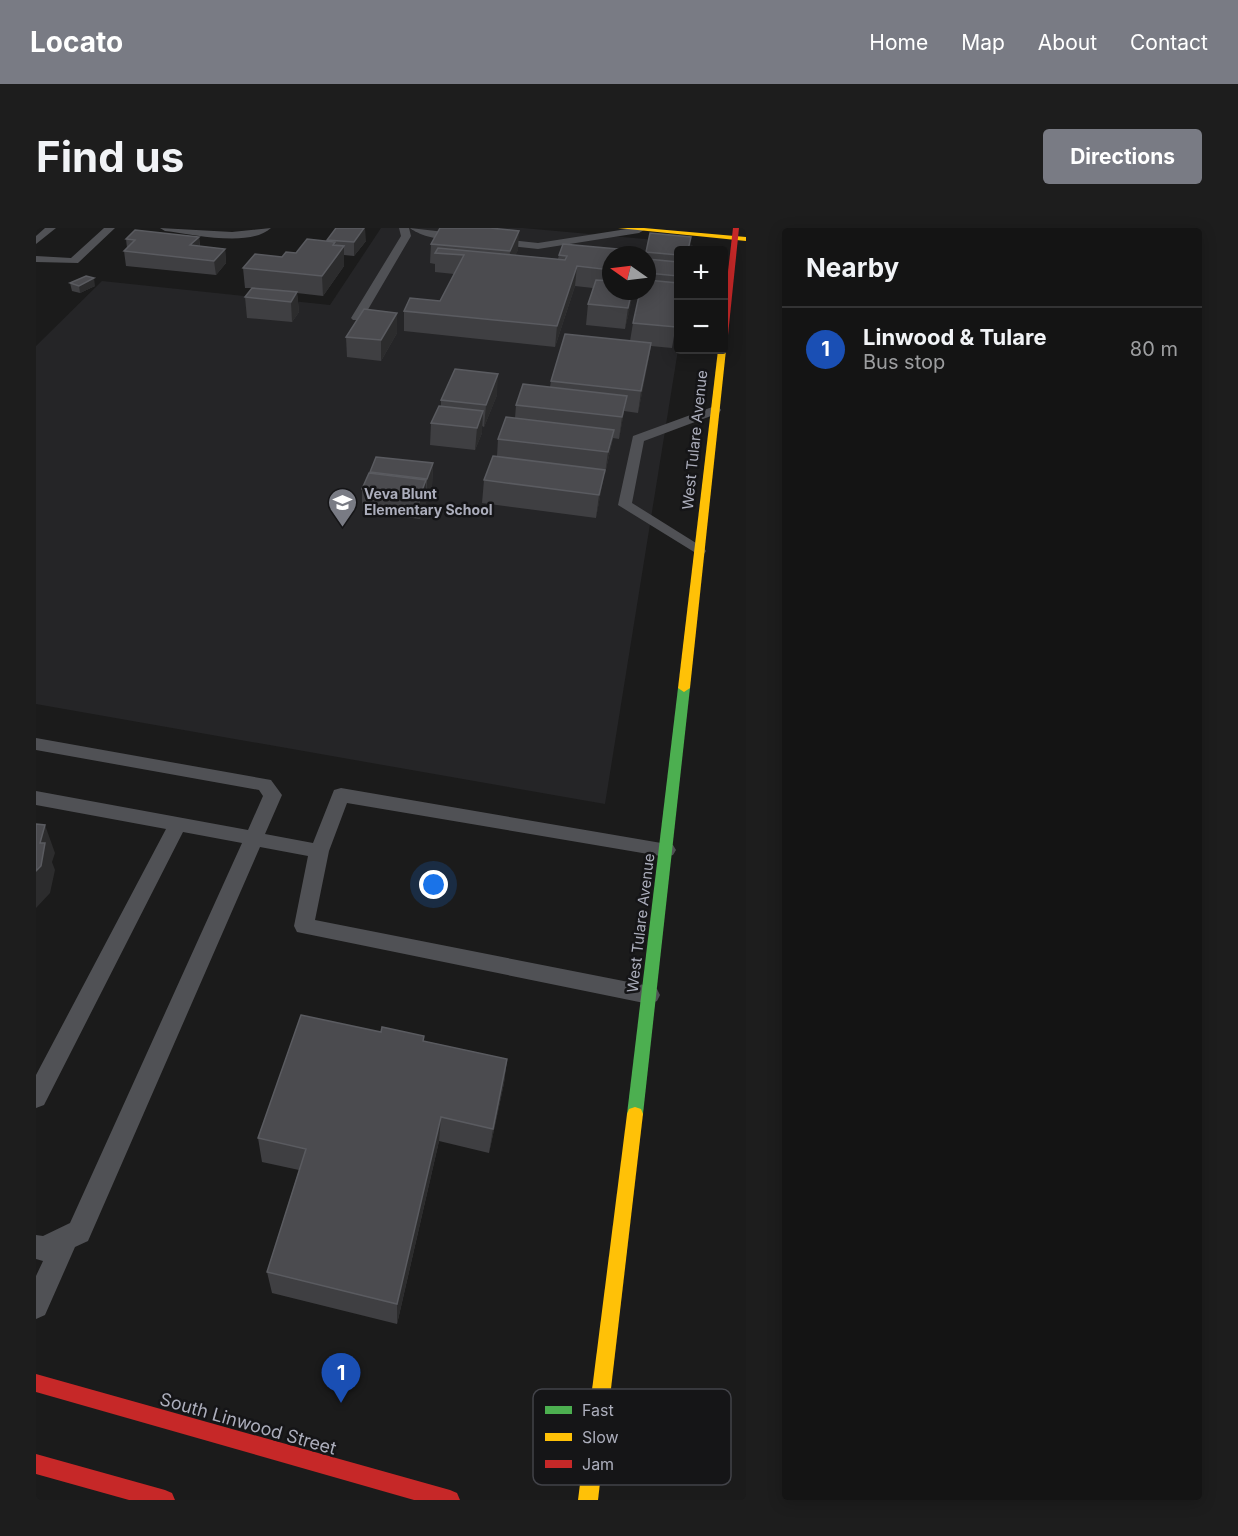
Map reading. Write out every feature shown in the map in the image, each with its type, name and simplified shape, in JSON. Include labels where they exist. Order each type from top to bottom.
[{"type":"street","points":[[621,228],[739,235],[728,304]]},
{"type":"street","name":"West Tulare Avenue","points":[[601,1389],[666,850],[722,354]]},
{"type":"street","name":"South Linwood Street","points":[[36,1383],[450,1500]]},
{"type":"street","points":[[36,1464],[165,1500]]},
{"type":"street","name":"West Tulare Avenue","points":[[588,1500],[590,1485]]},
{"type":"lane","points":[[36,241],[51,228]]},
{"type":"lane","points":[[36,259],[74,261],[110,228]]},
{"type":"lane","points":[[165,228],[244,236],[259,233],[266,228]]},
{"type":"lane","points":[[357,318],[406,236],[404,228]]},
{"type":"lane","points":[[415,228],[428,234],[538,246],[639,230]]},
{"type":"lane","points":[[699,551],[625,505],[638,439],[715,410]]},
{"type":"lane","points":[[36,744],[265,785],[273,795],[79,1232],[44,1248],[36,1247]]},
{"type":"lane","points":[[649,995],[304,926],[319,851],[341,795],[666,850]]},
{"type":"lane","points":[[36,798],[319,851]]},
{"type":"lane","points":[[36,1098],[178,824]]},
{"type":"lane","points":[[36,1306],[66,1239]]},
{"type":"shaded area","name":"Veva Blunt Elementary School","points":[[381,228],[523,228],[689,243],[694,246],[674,246],[674,354],[677,354],[605,804],[36,704],[36,346],[102,281],[330,305]]},
{"type":"building","points":[[336,228],[364,228],[354,242],[327,240]]},
{"type":"building","points":[[440,228],[490,228],[519,231],[510,251],[431,244]]},
{"type":"building","points":[[135,230],[199,237],[190,245],[225,249],[214,261],[124,251],[135,240],[126,239]]},
{"type":"building","points":[[650,233],[691,237],[689,246],[674,246],[674,255],[656,253],[656,246],[647,246]]},
{"type":"building","points":[[307,239],[335,242],[333,245],[344,246],[322,276],[243,268],[255,254],[282,257],[286,252],[296,253]]},
{"type":"building","points":[[563,244],[602,248],[602,269],[577,266],[557,326],[404,311],[410,298],[440,301],[464,255],[435,253],[438,248],[565,260],[567,256],[559,255]]},
{"type":"building","points":[[656,260],[674,262],[674,276],[656,274]]},
{"type":"building","points":[[86,276],[94,278],[79,286],[70,283]]},
{"type":"building","points":[[596,280],[602,280],[602,300],[630,300],[628,308],[588,304]]},
{"type":"building","points":[[656,281],[674,283],[674,327],[633,323],[638,300],[656,300]]},
{"type":"building","points":[[252,288],[297,292],[291,302],[245,297]]},
{"type":"building","points":[[364,309],[397,313],[381,340],[346,337]]},
{"type":"building","points":[[565,334],[651,343],[641,391],[551,381]]},
{"type":"building","points":[[455,369],[498,374],[486,405],[441,400]]},
{"type":"building","points":[[523,384],[627,396],[622,417],[516,405]]},
{"type":"building","points":[[439,406],[483,411],[477,428],[431,423]]},
{"type":"building","points":[[506,417],[614,430],[608,452],[498,439]]},
{"type":"building","points":[[493,456],[605,470],[599,495],[484,480]]},
{"type":"building","points":[[376,457],[433,463],[427,479],[370,472]]},
{"type":"building","points":[[369,473],[426,480],[420,496],[362,489]]},
{"type":"building","points":[[36,824],[45,825],[40,843],[45,843],[41,866],[36,871]]},
{"type":"building","points":[[301,1015],[381,1032],[382,1027],[424,1036],[423,1041],[507,1059],[493,1129],[441,1117],[397,1304],[267,1272],[306,1149],[258,1138]]},
{"type":"traffic: fast","points":[[635,1114],[684,688]]},
{"type":"traffic: slow","points":[[621,228],[746,239]]},
{"type":"traffic: slow","points":[[684,688],[722,354]]},
{"type":"traffic: slow","points":[[602,1389],[635,1114]]},
{"type":"traffic: slow","points":[[588,1500],[590,1485]]},
{"type":"traffic: jam","points":[[728,300],[736,228]]},
{"type":"traffic: jam","points":[[36,1383],[450,1500]]},
{"type":"traffic: jam","points":[[36,1464],[165,1500]]},
{"type":"place","name":"Veva Blunt Elementary School","points":[[343,528]]},
{"type":"place","name":"Linwood & Tulare","points":[[341,1403]]}]
